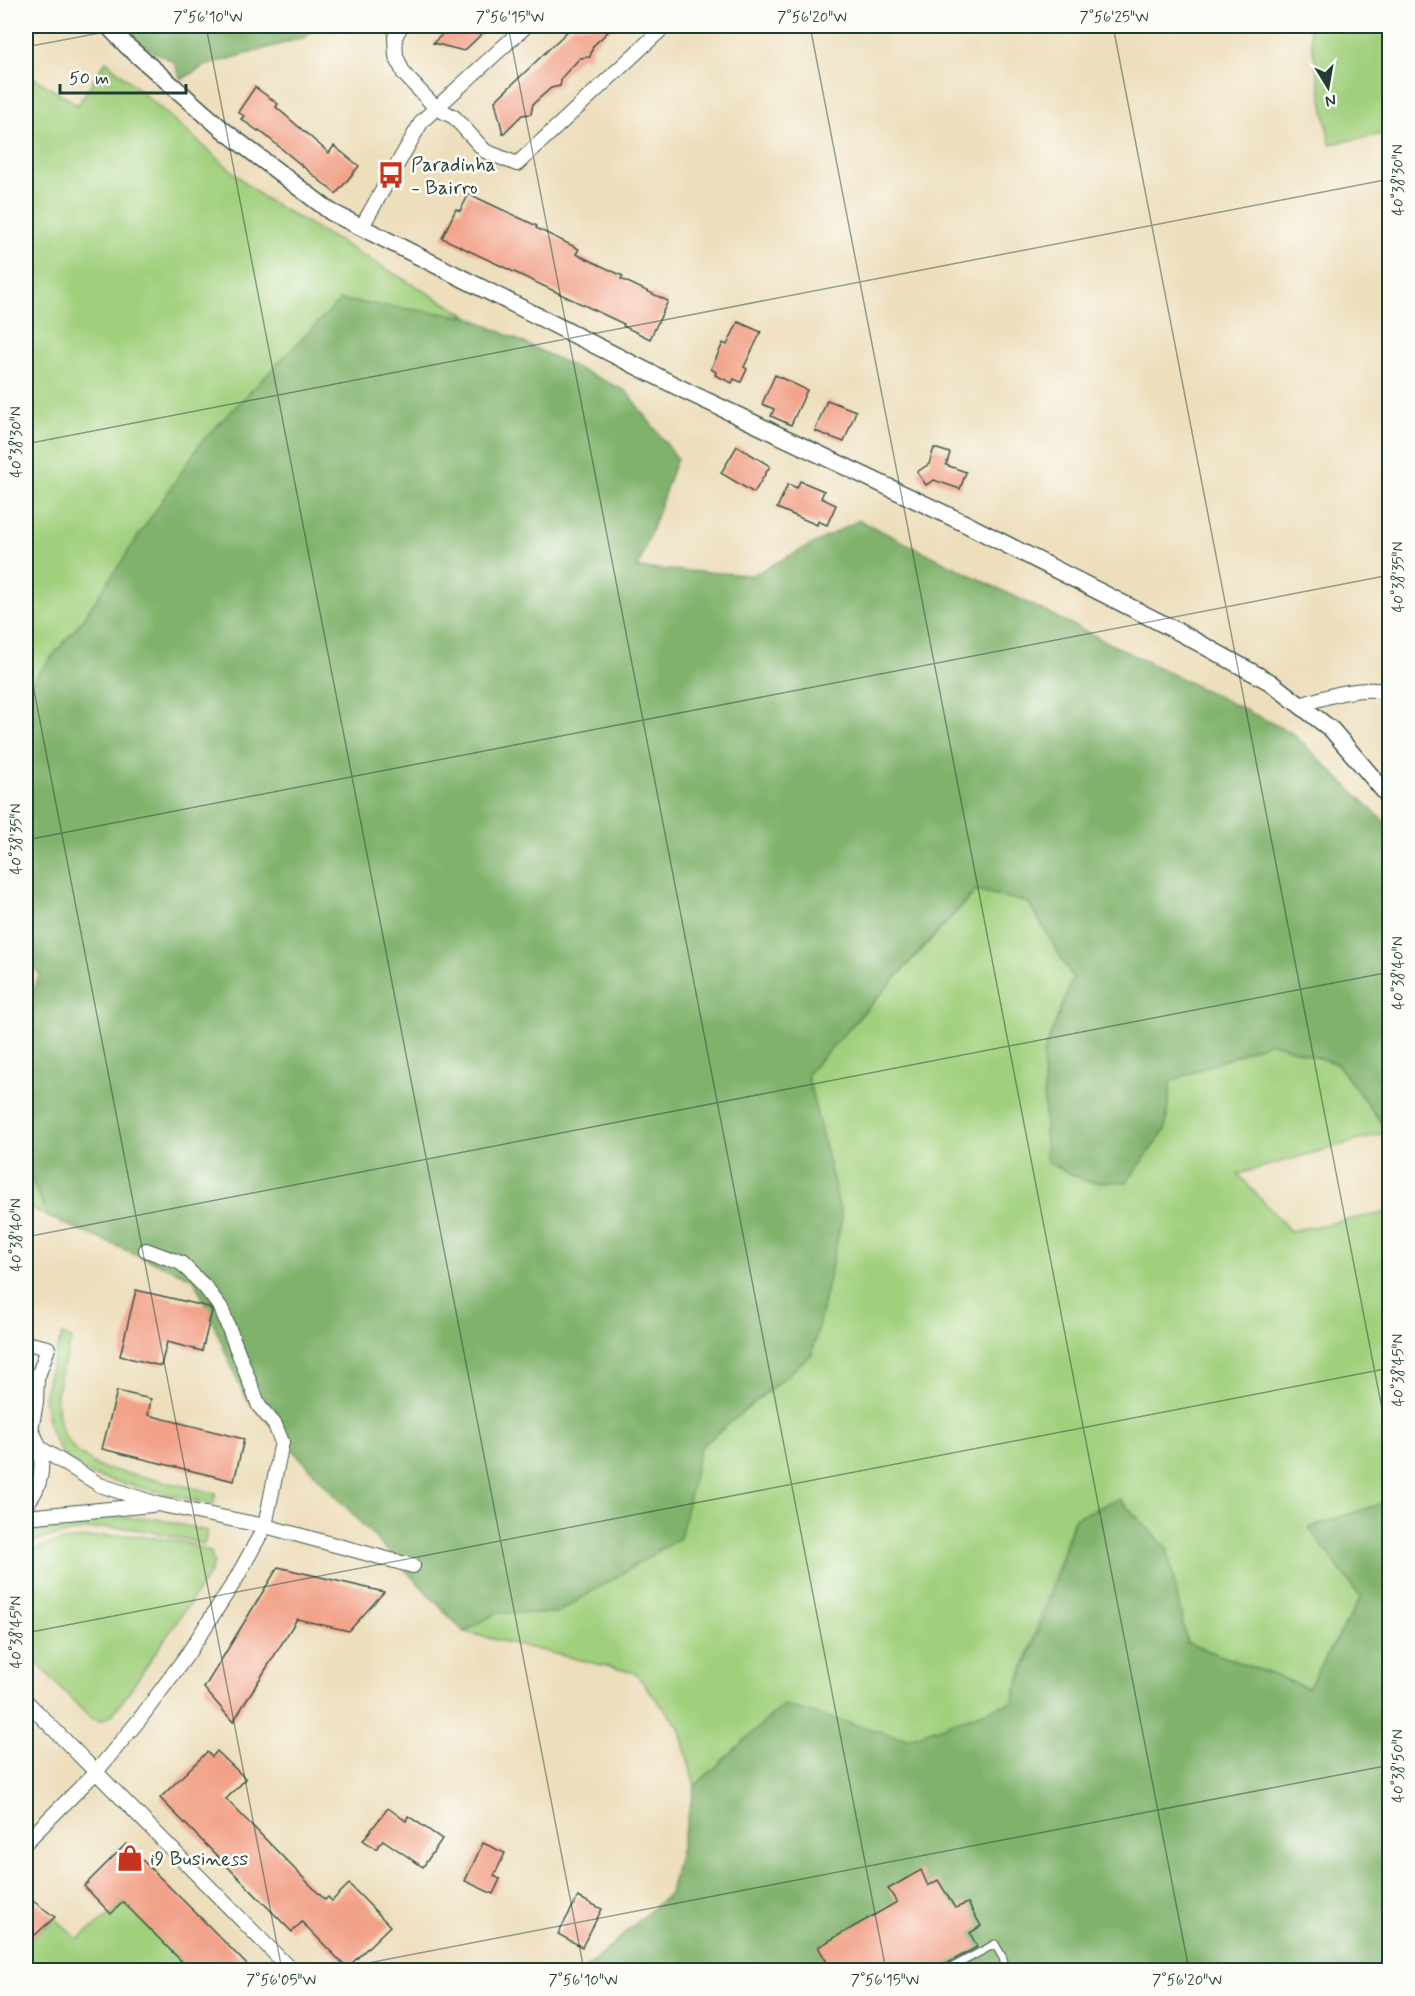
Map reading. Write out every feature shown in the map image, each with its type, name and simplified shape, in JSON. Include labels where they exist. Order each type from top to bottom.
[{"type":"street","points":[[108,26],[127,46],[222,129],[331,212],[688,392],[962,522],[1179,632],[1270,682],[1332,730],[1389,798]]},
{"type":"street","points":[[400,26],[395,37],[396,56],[404,74],[436,108],[454,117],[485,152],[517,164],[665,26]]},
{"type":"street","points":[[361,228],[422,121],[526,26]]},
{"type":"street","points":[[1300,705],[1333,694],[1379,690],[1389,692]]},
{"type":"street","points":[[26,1842],[96,1772],[139,1720],[187,1655],[236,1579],[265,1526],[282,1442],[275,1425],[259,1406],[221,1308],[205,1287],[181,1263],[146,1250]]},
{"type":"street","points":[[26,1343],[48,1347],[37,1379],[36,1402],[28,1427],[40,1448],[42,1466],[39,1484],[26,1504]]},
{"type":"street","points":[[40,1448],[100,1485],[157,1504],[265,1526],[413,1566]]},
{"type":"street","points":[[26,1517],[157,1504]]},
{"type":"street","points":[[26,1701],[291,1971]]},
{"type":"lane","points":[[947,1971],[995,1944],[1003,1958],[1006,1971]]},
{"type":"green space","points":[[123,26],[315,26],[306,37],[204,66],[181,80],[174,62],[144,47]]},
{"type":"green space","points":[[1309,26],[1389,26],[1389,133],[1330,144]]},
{"type":"green space","points":[[106,61],[262,197],[469,317],[340,300],[26,688],[26,73],[78,105]]},
{"type":"green space","points":[[340,300],[469,317],[626,391],[677,458],[638,568],[753,575],[859,520],[1292,733],[1389,826],[1389,1132],[1337,1064],[1270,1042],[1171,1081],[1165,1130],[1127,1182],[1088,1182],[1046,1162],[1043,1054],[1073,978],[1029,903],[976,890],[807,1074],[842,1218],[812,1354],[700,1448],[680,1538],[557,1613],[496,1613],[464,1632],[244,1395],[194,1279],[48,1217],[26,1166],[26,1009],[40,974],[26,962],[26,688],[81,622],[202,441]]},
{"type":"green space","points":[[977,890],[1029,903],[1073,978],[1043,1054],[1165,1130],[1171,1081],[1270,1042],[1337,1064],[1388,1132],[1238,1174],[1290,1231],[1389,1212],[1389,1501],[1309,1528],[1361,1598],[1309,1688],[1187,1643],[1167,1548],[1119,1499],[1074,1518],[1012,1702],[907,1739],[783,1705],[695,1786],[679,1727],[635,1673],[464,1632],[496,1613],[557,1613],[469,1390],[746,1410],[812,1354],[842,1218],[807,1074]]},
{"type":"green space","points":[[26,1166],[48,1217],[26,1205]]},
{"type":"green space","points":[[62,1335],[72,1339],[60,1377],[56,1399],[61,1428],[76,1451],[99,1467],[216,1493],[213,1505],[93,1476],[71,1462],[62,1453],[50,1431],[44,1400],[48,1377]]},
{"type":"green space","points":[[1119,1499],[1167,1548],[1187,1643],[1308,1688],[1361,1598],[1309,1528],[1389,1501],[1389,1970],[584,1970],[670,1893],[695,1786],[783,1705],[907,1739],[1012,1702],[1044,1615],[1075,1518]]},
{"type":"green space","points":[[100,1516],[156,1519],[208,1531],[204,1544],[152,1532],[111,1527],[70,1533],[26,1544],[26,1533],[46,1526]]},
{"type":"green space","points":[[125,1535],[169,1540],[201,1548],[211,1553],[214,1563],[210,1573],[124,1699],[112,1715],[101,1721],[90,1718],[26,1652],[26,1553],[62,1542]]},
{"type":"green space","points":[[123,1902],[191,1970],[26,1970],[26,1943],[55,1918],[78,1939]]},
{"type":"building","points":[[451,26],[490,26],[464,51],[433,43]]},
{"type":"building","points":[[573,26],[614,26],[593,46],[590,57],[580,58],[562,77],[560,86],[551,88],[533,104],[531,114],[522,115],[503,134],[495,101]]},
{"type":"building","points":[[255,87],[278,104],[276,107],[329,153],[334,146],[359,166],[336,194],[259,130],[241,119],[244,116],[238,112]]},
{"type":"building","points":[[469,194],[537,226],[536,228],[579,249],[576,254],[668,301],[650,339],[623,326],[624,324],[442,238],[456,209],[460,211]]},
{"type":"building","points":[[738,322],[761,332],[744,367],[747,369],[741,382],[734,379],[732,383],[715,375],[716,372],[711,369],[723,343],[727,345]]},
{"type":"building","points":[[775,375],[807,390],[791,425],[771,416],[774,409],[762,404]]},
{"type":"building","points":[[827,400],[856,411],[844,442],[815,431]]},
{"type":"building","points":[[737,446],[770,466],[754,493],[721,473]]},
{"type":"building","points":[[934,448],[950,453],[946,465],[966,472],[960,489],[934,480],[926,485],[917,472],[929,464]]},
{"type":"building","points":[[800,481],[824,491],[821,498],[836,505],[827,525],[818,521],[817,525],[777,508],[788,484],[797,488]]},
{"type":"building","points":[[136,1290],[209,1307],[212,1311],[202,1351],[167,1342],[161,1366],[120,1356]]},
{"type":"building","points":[[117,1391],[151,1399],[148,1415],[244,1439],[234,1481],[102,1449]]},
{"type":"building","points":[[278,1567],[384,1592],[349,1631],[297,1619],[233,1722],[204,1688]]},
{"type":"building","points":[[217,1751],[246,1779],[226,1799],[325,1900],[328,1897],[332,1901],[349,1884],[390,1926],[347,1968],[302,1922],[292,1932],[160,1798],[207,1752],[212,1757]]},
{"type":"building","points":[[388,1808],[406,1821],[408,1816],[442,1839],[423,1867],[383,1840],[376,1849],[363,1840]]},
{"type":"building","points":[[483,1843],[505,1853],[494,1876],[500,1879],[493,1894],[465,1881]]},
{"type":"building","points":[[126,1844],[253,1971],[191,1971],[123,1902],[111,1914],[84,1886]]},
{"type":"building","points":[[921,1870],[928,1886],[938,1880],[955,1908],[968,1903],[981,1926],[970,1933],[977,1947],[934,1971],[832,1971],[818,1947],[897,1902],[888,1889]]},
{"type":"building","points":[[26,1896],[55,1917],[26,1943]]},
{"type":"building","points":[[578,1897],[602,1909],[582,1947],[558,1934]]},
{"type":"place","name":"Paradinha - Bairro","points":[[391,175]]},
{"type":"place","name":"i9 Business","points":[[130,1858]]}]
